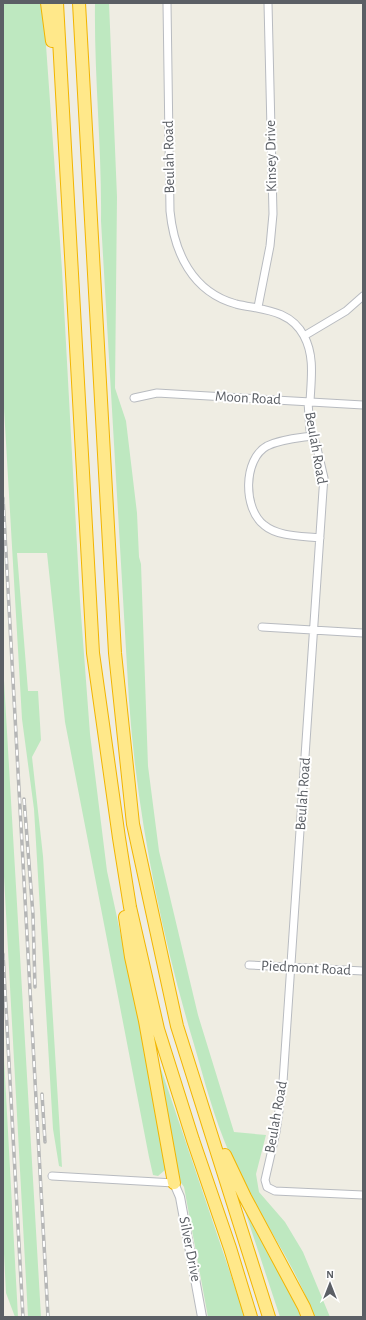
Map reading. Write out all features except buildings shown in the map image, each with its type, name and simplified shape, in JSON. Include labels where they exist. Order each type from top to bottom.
[{"type":"highway","points":[[47,3],[63,116]]},
{"type":"highway","points":[[57,3],[93,653],[119,838],[130,907],[158,1029],[193,1140],[230,1248],[251,1317]]},
{"type":"highway","points":[[79,3],[115,653],[133,824],[177,1026],[269,1317]]},
{"type":"highway","points":[[83,84],[88,3]]},
{"type":"highway","points":[[119,838],[118,869],[131,957],[145,1021],[174,1183]]},
{"type":"highway","points":[[201,1101],[245,1197],[273,1247],[308,1317]]},
{"type":"street","name":"Beulah Road","points":[[167,3],[170,211],[174,239],[189,273],[199,283],[222,298],[235,304],[271,310],[284,316],[295,324],[304,336],[312,366],[309,402],[310,430],[324,478],[283,1082],[276,1132],[265,1174],[267,1187],[275,1191],[363,1195]]},
{"type":"street","name":"Kinsey Drive","points":[[258,307],[270,246],[272,214],[268,3]]},
{"type":"street","points":[[304,336],[346,311],[363,296]]},
{"type":"street","name":"Moon Road","points":[[134,398],[157,392],[363,405]]},
{"type":"street","points":[[312,436],[282,441],[267,447],[255,458],[249,479],[250,502],[255,515],[264,525],[276,531],[320,538]]},
{"type":"street","points":[[262,627],[363,633]]},
{"type":"street","name":"Piedmont Road","points":[[249,965],[363,971]]},
{"type":"street","points":[[52,1176],[174,1183]]},
{"type":"street","name":"Silver Drive","points":[[174,1183],[180,1197],[202,1317]]},
{"type":"green space","points":[[3,3],[43,3],[62,270],[80,601],[90,734],[107,871],[137,1010],[166,1164],[165,1170],[158,1176],[153,1175],[149,1157],[65,722],[47,553],[17,553],[28,691],[38,691],[41,740],[32,757],[43,856],[62,1167],[59,1166],[53,1129],[34,809],[22,719],[3,391]]},
{"type":"green space","points":[[95,3],[109,3],[117,197],[115,388],[126,421],[137,513],[139,557],[141,564],[148,766],[159,851],[198,1015],[234,1132],[266,1135],[256,1174],[259,1192],[285,1222],[303,1252],[330,1317],[314,1317],[291,1266],[241,1179],[224,1140],[210,1100],[190,1031],[159,909],[151,868],[138,785],[129,701],[101,221]]},
{"type":"green space","points":[[3,663],[41,1317],[28,1317],[3,858]]},
{"type":"green space","points":[[3,1039],[18,1317],[15,1317],[6,1293],[3,1234]]},
{"type":"green space","points":[[159,1063],[245,1317],[208,1317],[184,1187],[179,1180]]},
{"type":"green space","points":[[241,1199],[304,1317],[280,1317]]},
{"type":"railway","points":[[3,498],[48,1317]]},
{"type":"railway","points":[[24,799],[33,915],[35,987]]},
{"type":"railway","points":[[3,954],[23,1317]]},
{"type":"railway","points":[[42,1094],[45,1142]]}]
